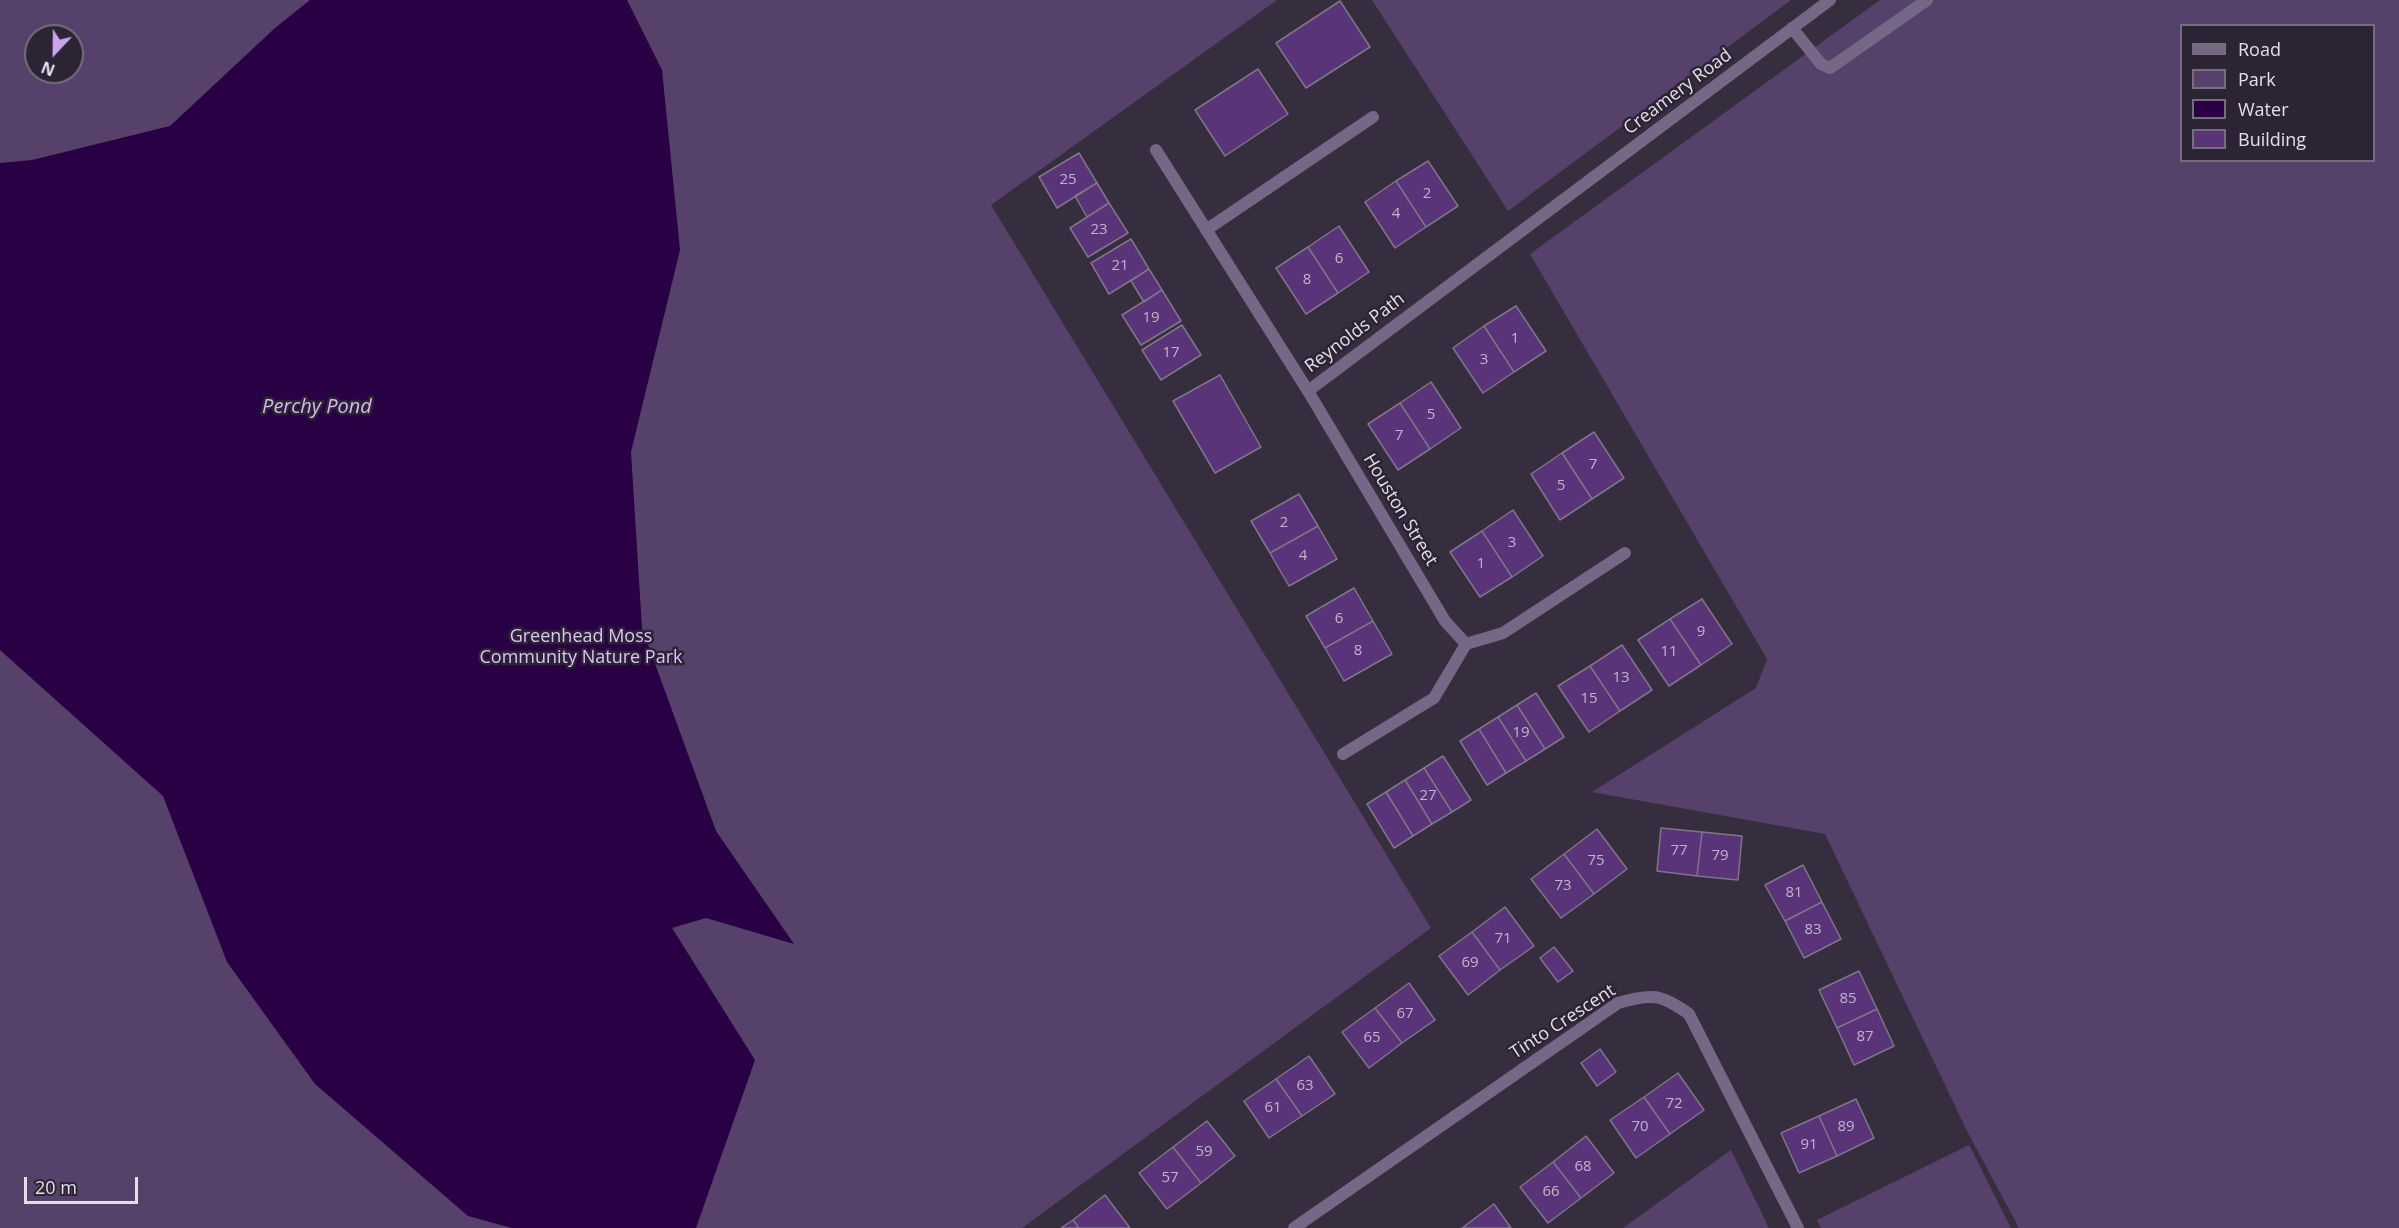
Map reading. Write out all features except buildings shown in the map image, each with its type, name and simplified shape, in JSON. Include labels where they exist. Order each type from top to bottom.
[{"type":"street","name":"Creamery Road","points":[[1548,212],[1830,0]]},
{"type":"street","points":[[1792,28],[1821,64],[1830,68],[1927,0]]},
{"type":"street","points":[[1206,230],[1373,117]]},
{"type":"street","name":"Reynolds Path","points":[[1156,150],[1308,391],[1548,212]]},
{"type":"street","name":"Houston Street","points":[[1308,391],[1445,621],[1466,644]]},
{"type":"street","points":[[1343,754],[1434,698],[1466,644],[1503,633],[1625,553]]},
{"type":"street","name":"Tinto Crescent","points":[[1294,1228],[1618,1003],[1643,995],[1668,999],[1689,1014],[1798,1228]]},
{"type":"green space","name":"Greenhead Moss Community Nature Park","points":[[0,0],[1277,0],[991,205],[1431,928],[1022,1228],[0,1228]]},
{"type":"green space","points":[[1372,0],[1791,0],[1508,211]]},
{"type":"green space","points":[[1880,0],[2399,0],[2399,1228],[2019,1228],[1967,1131],[1825,834],[1592,792],[1756,688],[1767,659],[1530,254]]},
{"type":"green space","points":[[1969,1145],[2011,1228],[1821,1228],[1817,1220]]},
{"type":"green space","points":[[1731,1150],[1769,1228],[1623,1228]]},
{"type":"water","name":"Perchy Pond","points":[[310,0],[627,0],[662,70],[680,250],[631,452],[642,628],[716,831],[794,944],[706,918],[672,928],[755,1060],[696,1228],[512,1228],[468,1216],[315,1084],[227,962],[163,796],[0,650],[0,163],[32,160],[170,126],[275,28]]}]
